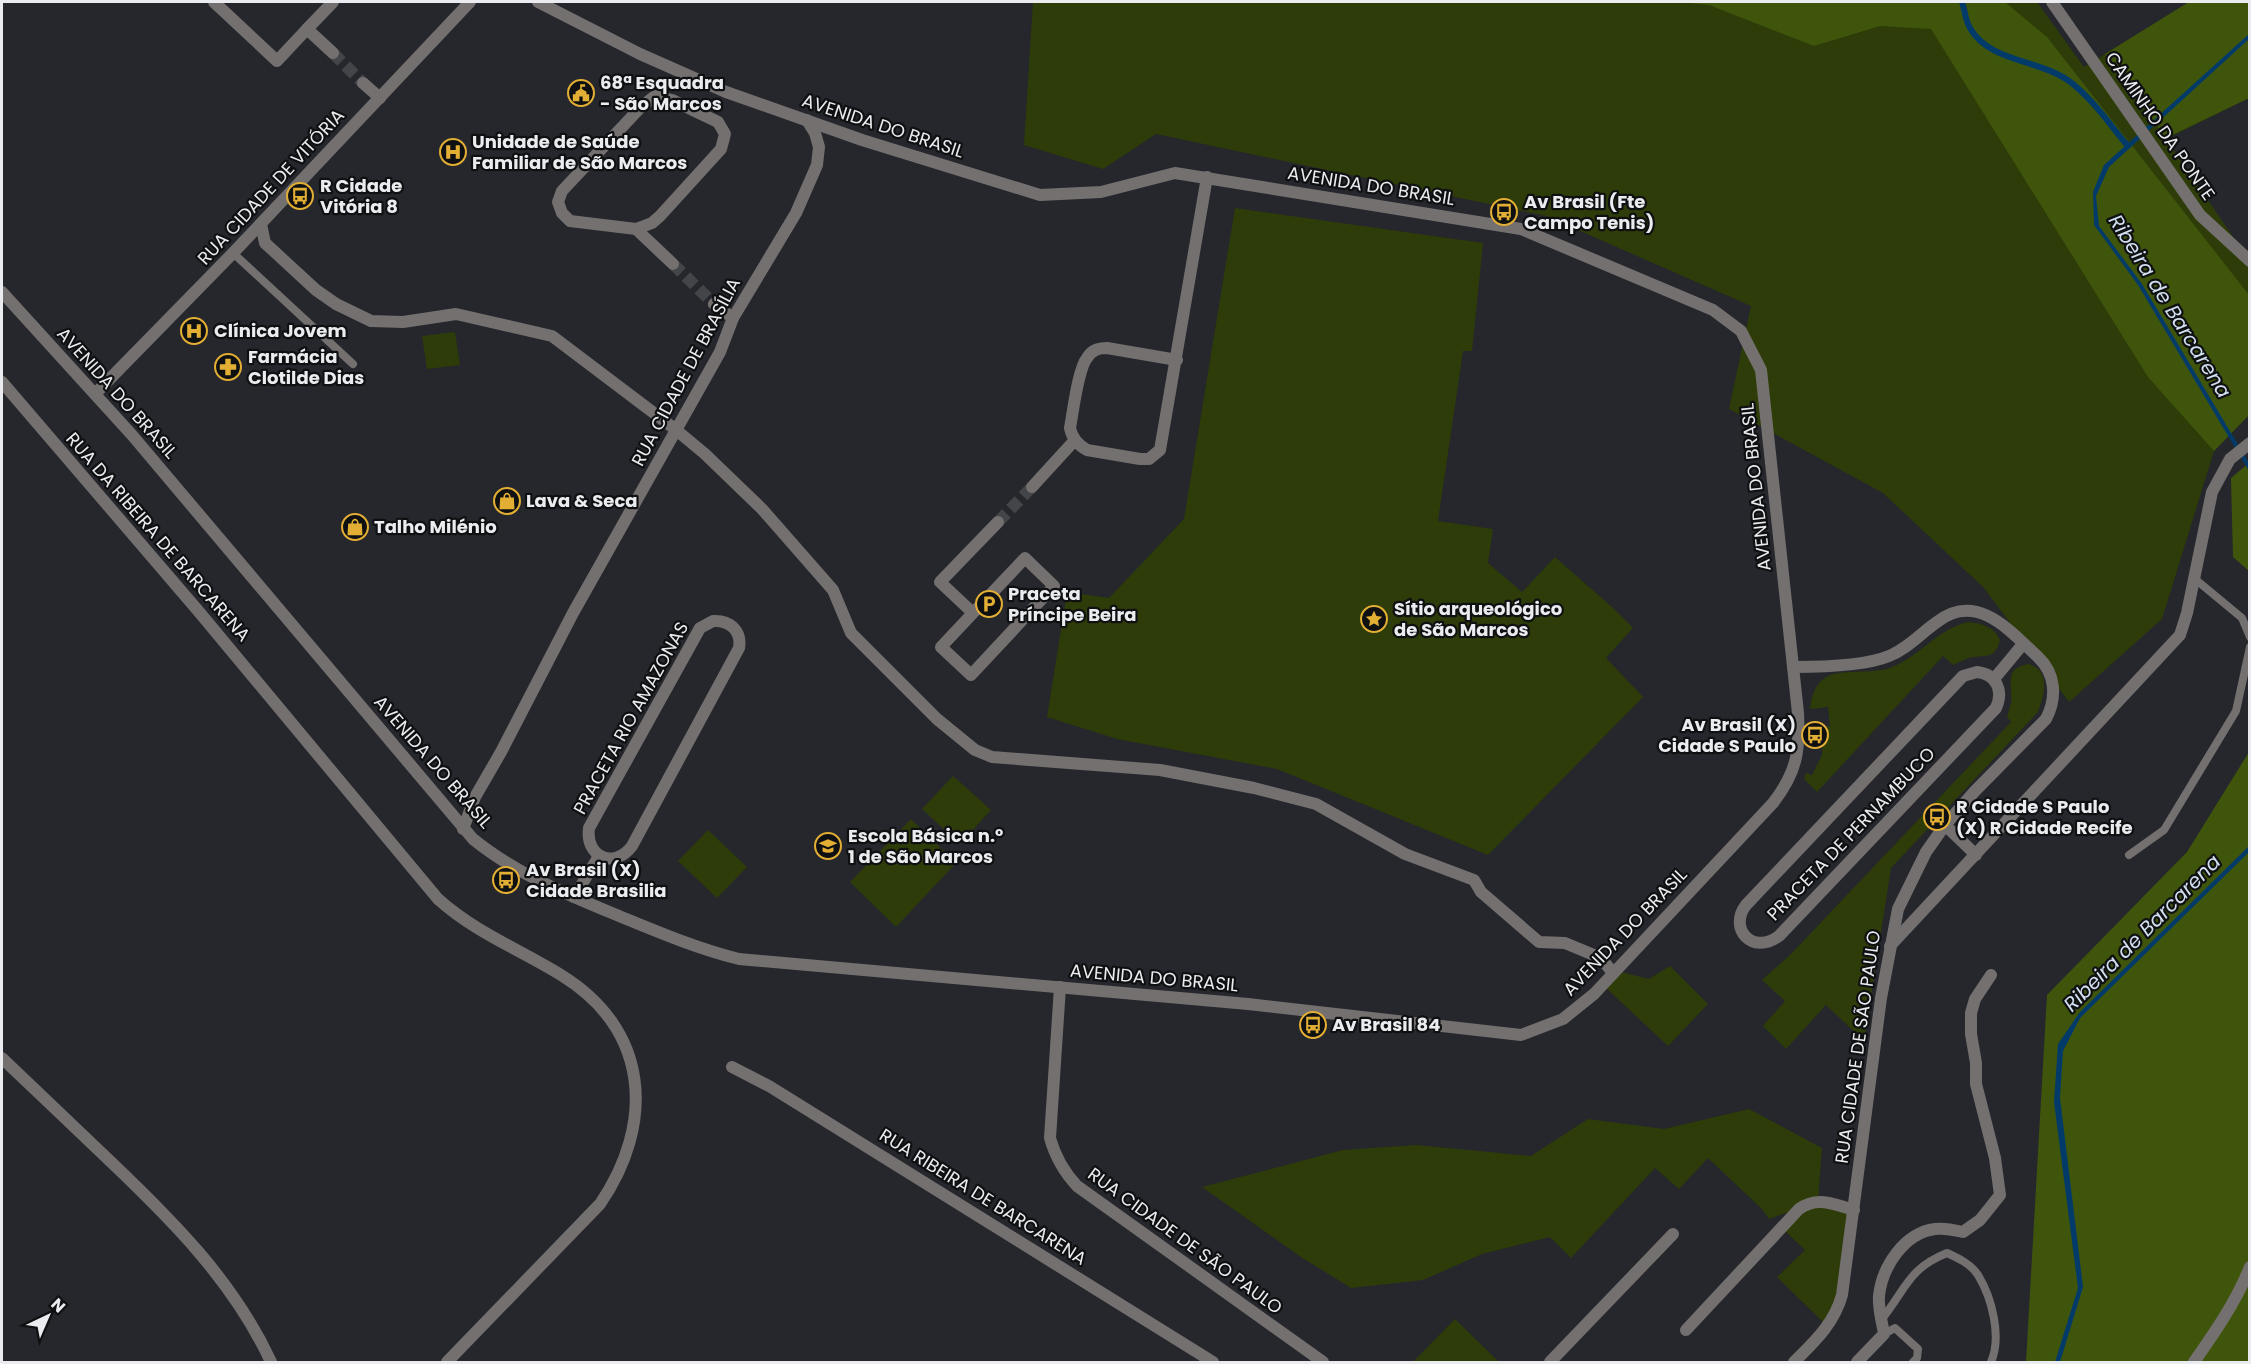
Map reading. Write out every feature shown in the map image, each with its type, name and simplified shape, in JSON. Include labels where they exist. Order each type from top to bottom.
[{"type":"street","points":[[214,2],[277,61],[333,2]]},
{"type":"street","name":"RUA CIDADE DE VITÓRIA","points":[[95,394],[261,224],[470,2]]},
{"type":"street","name":"AVENIDA DO BRASIL","points":[[2,292],[132,435],[463,829],[484,848],[502,860],[574,897],[710,952],[739,959],[1248,1004],[1521,1035],[1563,1019],[1594,994],[1785,788],[1792,776],[1800,742],[1761,370],[1741,331],[1713,310],[1521,229],[1175,173],[1101,192],[1040,195],[862,140],[726,92],[650,59],[538,2]]},
{"type":"street","name":"CAMINHO DA PONTE","points":[[2052,2],[2200,215],[2250,261]]},
{"type":"street","points":[[307,29],[333,53]]},
{"type":"street","points":[[363,83],[380,98]]},
{"type":"street","points":[[636,229],[652,223],[660,216],[724,143],[725,134],[718,122],[664,97],[655,96],[648,101],[570,181],[558,201],[562,213],[570,221],[636,229],[673,264]]},
{"type":"street","name":"RUA CIDADE DE BRASÍLIA","points":[[463,829],[475,797],[573,613],[720,352],[733,318],[796,213],[817,165],[819,147],[815,133],[807,120]]},
{"type":"street","points":[[1177,360],[1107,348],[1098,348],[1092,352],[1086,358],[1080,376],[1070,428],[1080,447],[1140,459],[1149,459],[1160,450],[1177,360],[1207,177]]},
{"type":"street","points":[[261,224],[265,243],[316,290],[336,304],[371,321],[403,322],[456,314],[552,336],[675,429],[762,509],[833,590],[851,633],[937,720],[975,750],[992,757],[1160,770],[1254,788],[1316,804],[1405,855],[1474,880],[1481,892],[1539,942],[1565,943],[1601,958],[1613,973]]},
{"type":"street","points":[[714,304],[733,318]]},
{"type":"street","name":"RUA DA RIBEIRA DE BARCARENA","points":[[2,382],[438,899],[474,927],[561,975],[590,997],[612,1023],[632,1064],[636,1093],[633,1134],[621,1170],[611,1188],[600,1204],[447,1362]]},
{"type":"street","points":[[1032,487],[1075,440]]},
{"type":"street","points":[[1889,947],[2173,644],[2184,627],[2212,492],[2230,459],[2250,443]]},
{"type":"street","points":[[973,613],[940,582],[998,522]]},
{"type":"street","points":[[1025,558],[1054,585],[971,675],[941,647],[973,613],[1025,558]]},
{"type":"street","name":"RUA CIDADE DE SÃO PAULO","points":[[1793,667],[1862,662],[1889,656],[1904,648],[1940,620],[1960,611],[1975,611],[1995,618],[2023,644],[2049,671],[2054,690],[2053,707],[2046,719],[1945,825],[1926,852],[1898,909],[1881,998],[1842,1295],[1839,1308],[1824,1332],[1794,1362]]},
{"type":"street","name":"PRACETA RIO AMAZONAS","points":[[713,621],[728,623],[738,634],[739,648],[632,846],[621,857],[614,859],[599,855],[589,843],[589,828],[700,628],[713,621]]},
{"type":"street","points":[[1994,679],[2023,644]]},
{"type":"street","name":"PRACETA DE PERNAMBUCO","points":[[1970,673],[1986,673],[1994,679],[1999,687],[2000,695],[1996,708],[1779,936],[1772,942],[1762,945],[1747,938],[1741,929],[1739,919],[1746,905],[1963,676],[1970,673]]},
{"type":"street","points":[[1945,825],[1976,855]]},
{"type":"street","points":[[574,897],[599,855]]},
{"type":"street","points":[[1857,1362],[1884,1334],[1879,1297],[1883,1278],[1891,1259],[1916,1236],[1934,1229],[1963,1232],[1980,1220],[2000,1195],[1995,1158],[1976,1083],[1976,1063],[1971,1034],[1971,1013],[1975,999],[1991,975]]},
{"type":"street","name":"RUA CIDADE DE SÃO PAULO","points":[[1060,987],[1050,1138],[1054,1151],[1069,1177],[1077,1186],[1323,1362]]},
{"type":"street","points":[[2,1058],[165,1213],[229,1289],[261,1340],[271,1362]]},
{"type":"street","name":"RUA RIBEIRA DE BARCARENA","points":[[732,1067],[799,1104],[1213,1362]]},
{"type":"street","points":[[1686,1330],[1798,1209],[1810,1202],[1818,1201],[1854,1210]]},
{"type":"street","points":[[1550,1362],[1673,1234]]},
{"type":"street","points":[[2194,1362],[2219,1325],[2250,1267]]},
{"type":"lane","points":[[233,253],[353,364]]},
{"type":"lane","points":[[2194,579],[2242,618],[2250,637]]},
{"type":"lane","points":[[2129,855],[2164,830],[2236,711],[2250,646]]},
{"type":"lane","points":[[1881,1320],[1908,1280],[1934,1258],[1947,1253],[1963,1260],[1978,1274],[1993,1311],[1996,1329],[1991,1362]]},
{"type":"lane","points":[[1884,1334],[1895,1328],[1918,1349],[1917,1358],[1913,1362]]},
{"type":"green space","points":[[1033,2],[2037,2],[2084,67],[2189,2],[2249,2],[2249,98],[2166,139],[2249,260],[2249,415],[2214,451],[2162,619],[2069,702],[1984,588],[1883,493],[1729,409],[1751,306],[1546,216],[1156,134],[1103,169],[1024,145]]},
{"type":"green space","points":[[1679,2],[2005,2],[2047,37],[2249,295],[2249,415],[2214,451],[2148,377],[1931,29],[1880,26],[1814,46],[1709,5]]},
{"type":"green space","points":[[2189,2],[2249,2],[2249,98],[2166,138],[2105,54]]},
{"type":"green space","points":[[1235,208],[1483,243],[1472,351],[1463,351],[1438,521],[1493,529],[1488,563],[1522,592],[1555,557],[1633,628],[1606,658],[1643,697],[1488,855],[1277,769],[1117,739],[1047,717],[1067,592],[1109,598],[1184,519]]},
{"type":"green space","points":[[455,332],[460,365],[427,369],[422,336]]},
{"type":"green space","points":[[2249,463],[2249,571],[2233,557],[2231,478]]},
{"type":"green space","points":[[1969,622],[1984,625],[1995,632],[2000,640],[1995,651],[1992,654],[1968,658],[1953,665],[1943,656],[1817,792],[1804,779],[1806,773],[1812,775],[1822,755],[1823,741],[1817,740],[1816,728],[1830,726],[1828,707],[1810,709],[1819,683],[1832,675],[1890,668],[1911,657],[1948,630]]},
{"type":"green space","points":[[2028,664],[2035,667],[2043,677],[2044,692],[2037,713],[1891,868],[1864,1041],[1826,1005],[1786,1049],[1763,1026],[1785,1001],[1762,980],[1791,954],[2011,722],[2007,717],[2011,703],[2012,674],[2020,666]]},
{"type":"green space","points":[[2249,752],[2249,1362],[2026,1362],[2047,995],[2187,852]]},
{"type":"green space","points":[[953,776],[991,810],[960,844],[922,809]]},
{"type":"green space","points":[[911,819],[956,863],[896,927],[850,882]]},
{"type":"green space","points":[[708,830],[747,867],[717,898],[678,861]]},
{"type":"green space","points":[[1670,966],[1708,1004],[1668,1046],[1604,986],[1617,971],[1649,979]]},
{"type":"green space","points":[[1749,1109],[1822,1148],[1818,1201],[1769,1219],[1762,1209],[1708,1158],[1679,1189],[1655,1168],[1571,1258],[1550,1237],[1482,1254],[1423,1280],[1351,1288],[1301,1257],[1202,1187],[1343,1150],[1416,1145],[1531,1156],[1588,1119],[1664,1129]]},
{"type":"green space","points":[[1817,1206],[1848,1214],[1837,1293],[1833,1307],[1823,1322],[1777,1277],[1805,1250],[1785,1231],[1805,1210]]},
{"type":"green space","points":[[1455,1319],[1499,1362],[1413,1362]]},
{"type":"water","points":[[2249,34],[2249,39],[2109,167],[2096,196],[2099,226],[2142,284],[2249,463],[2249,471],[2138,285],[2094,225],[2093,192],[2104,165]]},
{"type":"water","points":[[2249,846],[2249,852],[2080,1018],[2063,1051],[2060,1098],[2083,1287],[2060,1362],[2055,1362],[2078,1288],[2054,1102],[2058,1044],[2080,1012]]},
{"type":"waterway","points":[[1962,2],[1968,25],[1978,39],[1989,48],[2043,68],[2069,81],[2093,104],[2128,146]]},
{"type":"tunnel","points":[[333,53],[363,83]]},
{"type":"tunnel","points":[[673,264],[714,304]]},
{"type":"tunnel","points":[[998,522],[1032,487]]},
{"type":"place","name":"68ª Esquadra - São Marcos","points":[[581,93]]},
{"type":"place","name":"Unidade de Saúde Familiar de São Marcos","points":[[453,152]]},
{"type":"place","name":"R Cidade Vitória 8","points":[[300,196]]},
{"type":"place","name":"Av Brasil (Fte Campo Tenis)","points":[[1504,212]]},
{"type":"place","name":"Clínica Jovem","points":[[194,331]]},
{"type":"place","name":"Farmácia Clotilde Dias","points":[[228,367]]},
{"type":"place","name":"Lava & Seca","points":[[507,501]]},
{"type":"place","name":"Talho Milénio","points":[[355,527]]},
{"type":"place","name":"Praceta Príncipe Beira","points":[[989,604]]},
{"type":"place","name":"Sítio arqueológico de São Marcos","points":[[1374,619]]},
{"type":"place","name":"Av Brasil (X) Cidade S Paulo","points":[[1815,735]]},
{"type":"place","name":"R Cidade S Paulo (X) R Cidade Recife","points":[[1937,817]]},
{"type":"place","name":"Escola Básica n.º 1 de São Marcos","points":[[828,846]]},
{"type":"place","name":"Av Brasil (X) Cidade Brasilia","points":[[506,880]]},
{"type":"place","name":"Av Brasil 84","points":[[1313,1025]]},
{"type":"water label","name":"Ribeira de Barcarena","points":[[2170,306]]},
{"type":"water label","name":"Ribeira de Barcarena","points":[[2142,933]]}]
